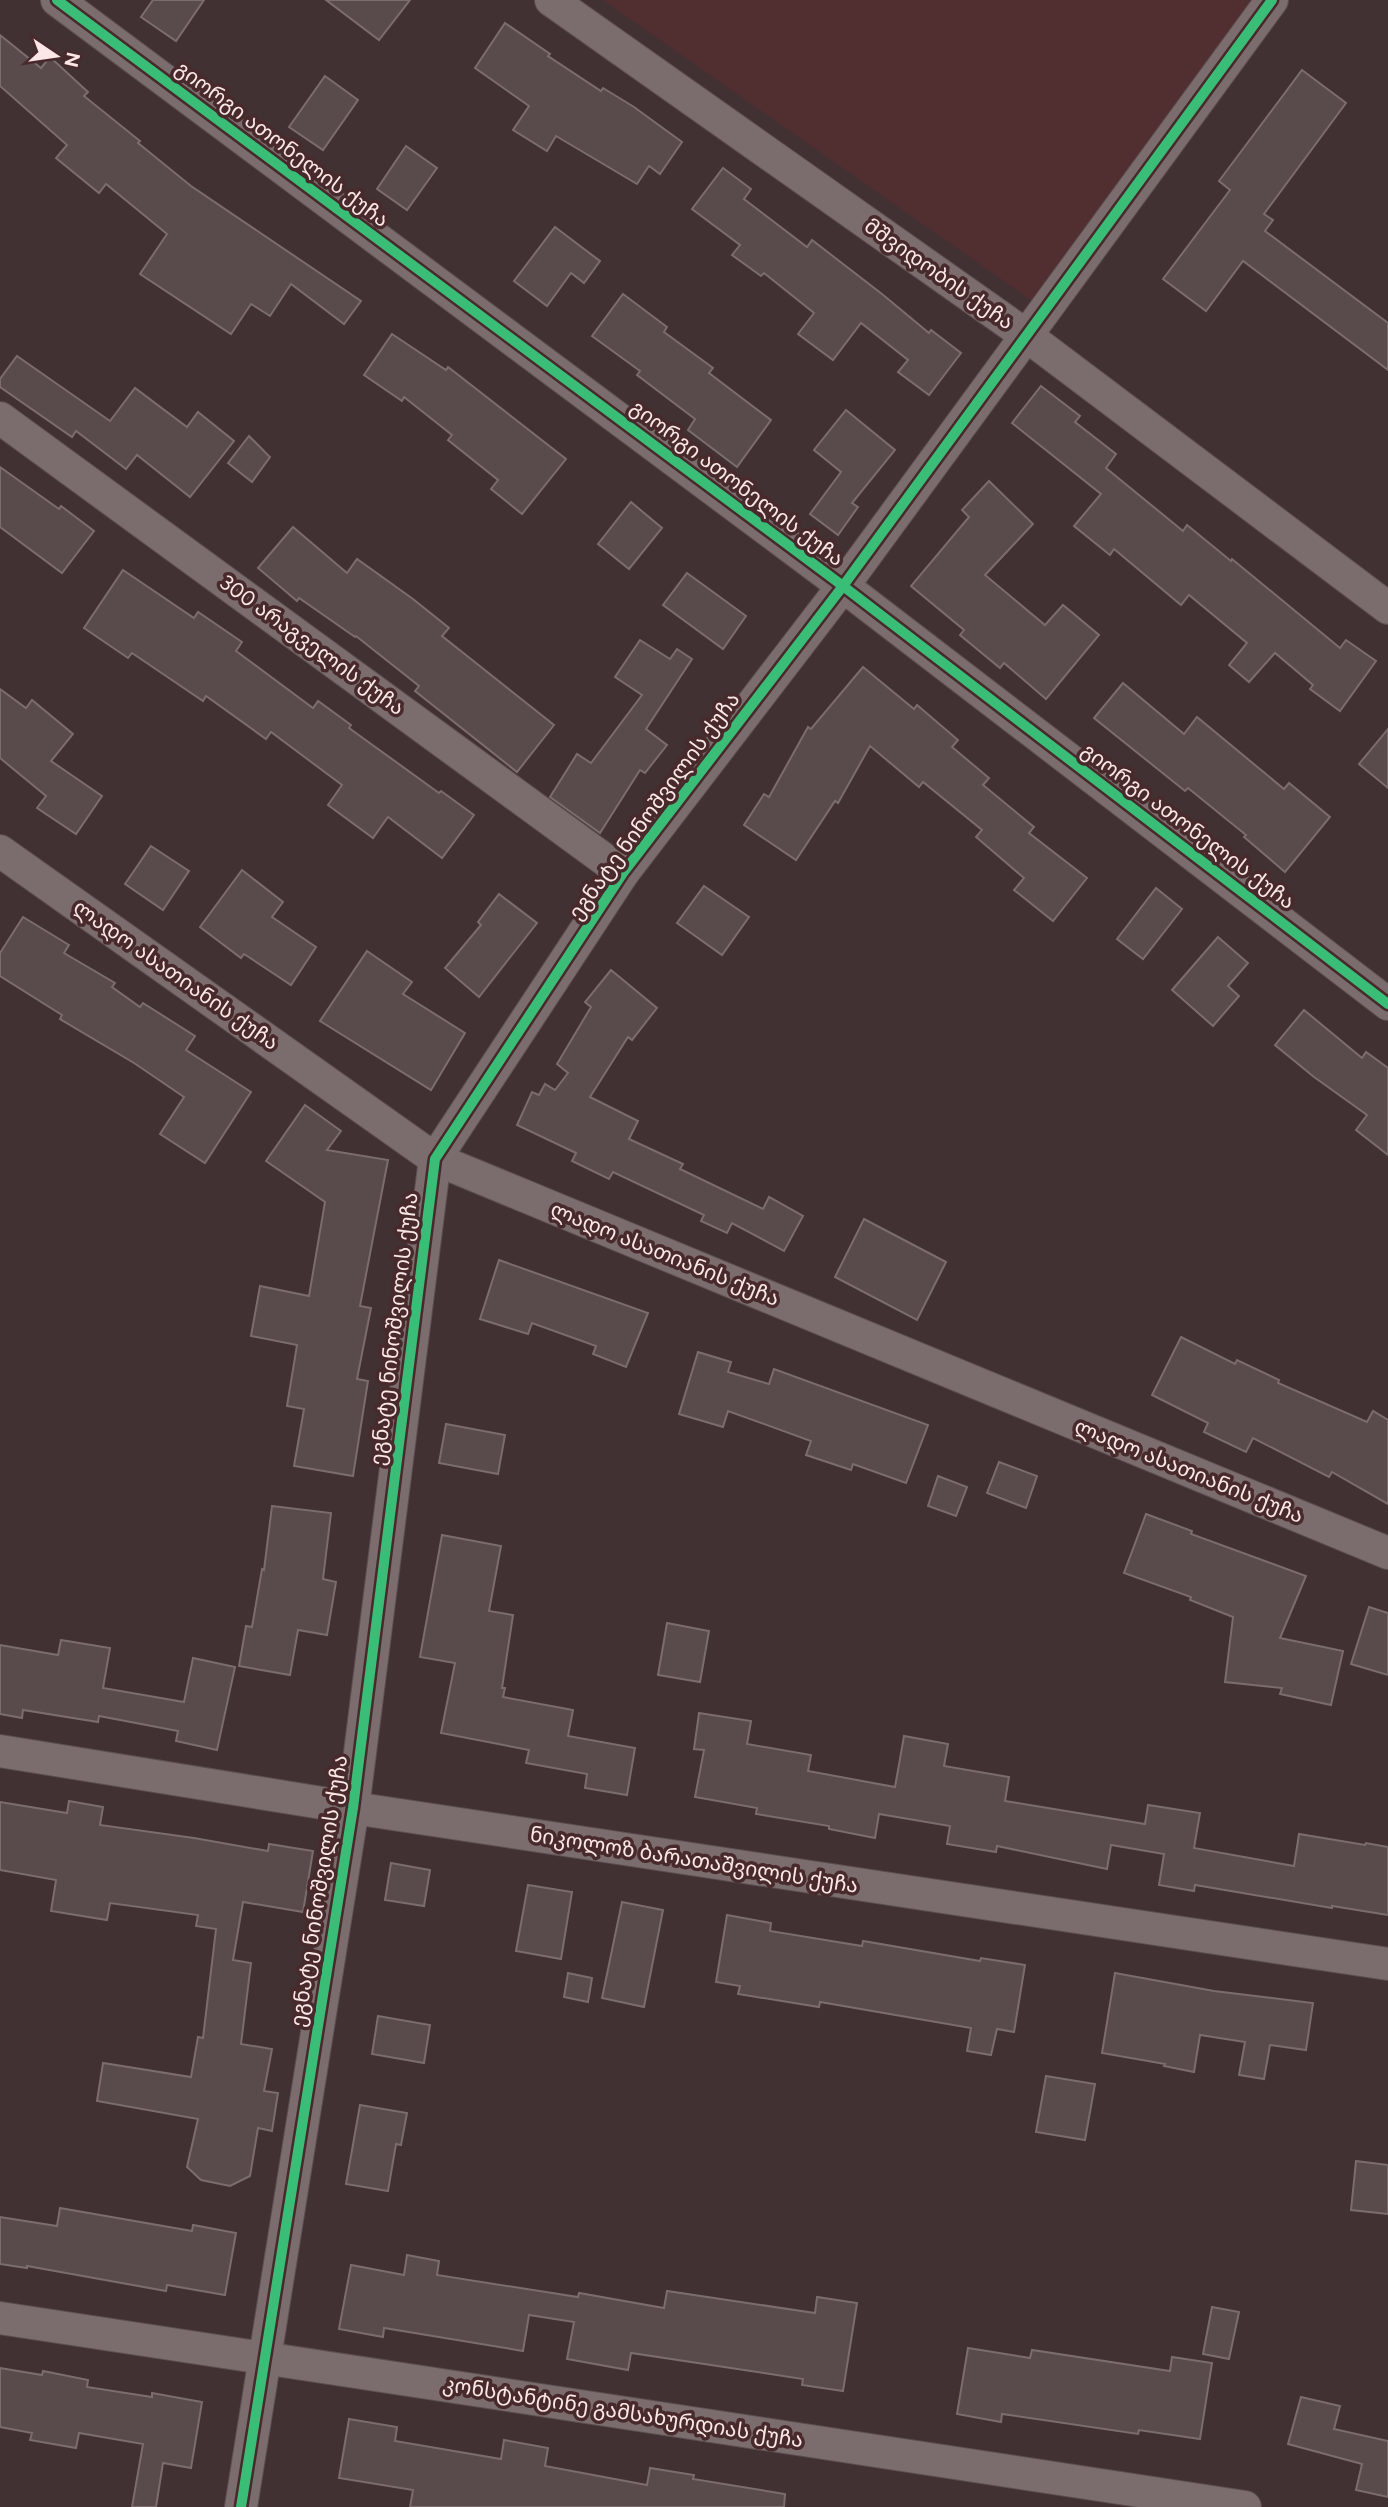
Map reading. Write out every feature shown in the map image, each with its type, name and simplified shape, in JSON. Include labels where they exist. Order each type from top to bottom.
[{"type":"street","name":"გიორგი ათონელის ქუჩა","points":[[57,0],[843,586],[1388,1004]]},
{"type":"street","name":"მშვიდობის ქუჩა","points":[[551,0],[1027,335],[1388,608]]},
{"type":"street","name":"ეგნატე ნინოშვილის ქუჩა","points":[[241,2507],[353,1808],[435,1159],[623,873],[843,586],[1272,0]]},
{"type":"street","name":"300 არაგველის ქუჩა","points":[[0,418],[623,873]]},
{"type":"street","name":"ლადო ასათიანის ქუჩა","points":[[0,851],[435,1159],[1388,1553]]},
{"type":"street","name":"ნიკოლოზ ბარათაშვილის ქუჩა","points":[[0,1751],[353,1808],[1388,1964]]},
{"type":"street","name":"კონსტანტინე გამსახურდიას ქუჩა","points":[[0,2318],[1245,2507]]},
{"type":"shaded area","points":[[603,0],[1260,0],[1035,303]]},
{"type":"building","points":[[153,0],[204,0],[176,41],[141,17]]},
{"type":"building","points":[[326,0],[410,0],[379,40]]},
{"type":"building","points":[[505,23],[550,54],[548,56],[601,91],[603,88],[634,107],[682,142],[660,174],[649,166],[637,184],[556,136],[547,151],[513,130],[529,106],[475,68]]},
{"type":"building","points":[[0,35],[41,68],[50,57],[88,92],[84,96],[191,186],[361,301],[344,324],[291,284],[270,316],[251,304],[231,334],[140,274],[167,234],[106,184],[99,193],[56,158],[67,145],[0,86]]},
{"type":"building","points":[[1302,70],[1346,103],[1264,214],[1273,220],[1265,231],[1388,323],[1388,370],[1243,261],[1206,311],[1163,279],[1230,190],[1219,181]]},
{"type":"building","points":[[325,76],[358,100],[323,150],[289,127]]},
{"type":"building","points":[[406,146],[437,168],[407,210],[377,189]]},
{"type":"building","points":[[723,168],[751,189],[744,199],[807,247],[812,240],[929,333],[931,330],[961,353],[929,395],[898,372],[908,360],[861,323],[833,360],[798,334],[814,313],[764,273],[761,276],[732,255],[740,245],[692,209]]},
{"type":"building","points":[[555,227],[600,261],[584,283],[571,273],[547,306],[514,281]]},
{"type":"building","points":[[623,294],[667,327],[664,332],[713,368],[709,373],[771,420],[737,467],[688,430],[695,419],[637,375],[640,371],[592,336]]},
{"type":"building","points":[[392,334],[446,370],[448,367],[566,459],[522,514],[491,489],[498,480],[448,440],[452,435],[404,397],[402,401],[364,375]]},
{"type":"building","points":[[17,356],[110,421],[135,388],[187,427],[198,412],[234,441],[190,497],[137,455],[126,469],[76,431],[72,437],[0,387],[0,379]]},
{"type":"building","points":[[1041,386],[1080,416],[1075,422],[1116,454],[1106,468],[1183,531],[1187,525],[1231,561],[1232,559],[1340,648],[1346,640],[1376,661],[1340,711],[1310,689],[1313,685],[1275,653],[1249,682],[1229,665],[1247,643],[1189,595],[1181,605],[1114,549],[1110,555],[1074,526],[1101,494],[1012,423]]},
{"type":"building","points":[[846,410],[895,450],[852,503],[858,507],[838,535],[810,514],[841,472],[814,450]]},
{"type":"building","points":[[249,436],[270,457],[252,482],[228,463]]},
{"type":"building","points":[[0,467],[94,531],[62,573],[0,527]]},
{"type":"building","points":[[989,481],[1033,524],[985,575],[1045,625],[1063,605],[1099,635],[1046,699],[1004,663],[1000,668],[960,635],[964,630],[911,586],[969,517],[962,510]]},
{"type":"building","points":[[631,502],[662,528],[629,569],[598,544]]},
{"type":"building","points":[[293,527],[347,573],[357,559],[413,599],[449,628],[442,636],[554,725],[517,772],[415,691],[419,686],[356,636],[299,598],[297,601],[258,568]]},
{"type":"building","points":[[123,570],[194,618],[198,612],[242,642],[236,651],[313,708],[318,701],[351,725],[349,728],[474,815],[442,858],[388,817],[373,838],[328,805],[342,785],[271,732],[266,739],[206,696],[203,701],[132,653],[128,658],[84,628]]},
{"type":"building","points":[[687,573],[746,616],[723,649],[663,605]]},
{"type":"building","points":[[640,640],[670,659],[677,649],[692,659],[646,729],[667,745],[645,773],[640,770],[600,833],[550,797],[577,754],[591,763],[642,695],[615,677]]},
{"type":"building","points":[[863,667],[914,709],[917,705],[958,740],[952,747],[989,778],[983,785],[1034,827],[1029,833],[1087,878],[1053,921],[1014,890],[1024,878],[976,837],[982,830],[923,782],[919,787],[870,746],[838,803],[835,801],[796,860],[744,825],[764,794],[769,797],[808,727],[811,729]]},
{"type":"building","points":[[1123,683],[1184,734],[1197,717],[1284,789],[1289,783],[1330,817],[1285,872],[1244,837],[1246,835],[1188,788],[1185,791],[1094,718]]},
{"type":"building","points":[[0,689],[26,708],[32,700],[73,734],[51,761],[102,796],[76,834],[37,808],[46,796],[0,758]]},
{"type":"building","points":[[1388,729],[1388,788],[1359,764]]},
{"type":"building","points":[[151,846],[189,871],[163,910],[125,884]]},
{"type":"building","points":[[242,870],[283,902],[272,917],[316,947],[291,985],[244,954],[241,958],[200,927]]},
{"type":"building","points":[[704,886],[749,917],[722,955],[677,923]]},
{"type":"building","points":[[1156,888],[1182,909],[1143,959],[1117,939]]},
{"type":"building","points":[[499,894],[537,923],[479,997],[445,968],[481,925],[478,922]]},
{"type":"building","points":[[23,917],[69,945],[64,953],[115,983],[112,987],[140,1007],[143,1003],[195,1036],[186,1050],[251,1092],[205,1163],[160,1134],[184,1097],[134,1063],[60,1019],[62,1015],[0,976],[0,953]]},
{"type":"building","points":[[1218,937],[1248,963],[1228,986],[1239,996],[1213,1026],[1172,990]]},
{"type":"building","points":[[367,951],[412,982],[403,994],[465,1033],[431,1090],[320,1021]]},
{"type":"building","points":[[611,970],[657,1008],[632,1040],[628,1037],[590,1097],[638,1121],[629,1139],[683,1164],[680,1169],[763,1209],[769,1197],[803,1216],[784,1251],[732,1223],[727,1233],[701,1221],[704,1215],[613,1172],[609,1179],[572,1161],[576,1153],[517,1125],[532,1092],[539,1095],[545,1084],[555,1090],[568,1073],[557,1064],[591,1007],[585,1002]]},
{"type":"building","points":[[1304,1010],[1362,1058],[1366,1052],[1388,1068],[1388,1155],[1356,1130],[1367,1115],[1275,1045]]},
{"type":"building","points":[[305,1105],[341,1131],[327,1150],[388,1160],[360,1306],[371,1308],[357,1379],[368,1381],[353,1476],[294,1466],[304,1409],[287,1406],[297,1345],[251,1336],[260,1286],[309,1296],[325,1202],[266,1161]]},
{"type":"building","points":[[864,1219],[946,1262],[917,1320],[835,1277]]},
{"type":"building","points":[[499,1260],[648,1313],[626,1367],[593,1354],[596,1346],[532,1323],[528,1334],[480,1319]]},
{"type":"building","points":[[1181,1337],[1235,1364],[1237,1360],[1279,1380],[1278,1383],[1367,1422],[1373,1411],[1388,1420],[1388,1504],[1332,1472],[1329,1477],[1253,1438],[1246,1452],[1204,1432],[1208,1423],[1152,1395]]},
{"type":"building","points":[[698,1352],[731,1362],[728,1372],[769,1384],[774,1369],[928,1425],[906,1483],[853,1464],[851,1470],[806,1455],[811,1441],[728,1411],[723,1427],[679,1414]]},
{"type":"building","points":[[446,1424],[505,1435],[498,1474],[439,1463]]},
{"type":"building","points":[[999,1462],[1037,1476],[1026,1508],[987,1493]]},
{"type":"building","points":[[938,1476],[967,1487],[956,1516],[928,1506]]},
{"type":"building","points":[[272,1506],[331,1513],[323,1579],[336,1582],[327,1635],[298,1630],[290,1675],[239,1666],[246,1626],[252,1627],[262,1569],[264,1570]]},
{"type":"building","points":[[1146,1514],[1192,1531],[1191,1534],[1306,1576],[1280,1638],[1343,1651],[1331,1705],[1280,1694],[1282,1688],[1225,1682],[1233,1617],[1190,1600],[1191,1597],[1124,1573]]},
{"type":"building","points":[[442,1535],[501,1546],[489,1611],[513,1615],[503,1697],[573,1710],[568,1736],[635,1748],[627,1795],[585,1788],[587,1774],[526,1763],[529,1750],[441,1733],[455,1663],[420,1657]]},
{"type":"building","points":[[1369,1607],[1388,1613],[1388,1675],[1351,1664]]},
{"type":"building","points":[[667,1623],[709,1631],[700,1682],[658,1675]]},
{"type":"building","points":[[61,1640],[110,1648],[103,1688],[184,1702],[193,1658],[235,1667],[217,1750],[176,1741],[178,1731],[99,1716],[98,1722],[23,1710],[22,1718],[0,1714],[0,1645],[58,1655]]},
{"type":"building","points":[[699,1713],[751,1721],[747,1744],[811,1755],[808,1771],[895,1787],[904,1736],[948,1744],[944,1766],[1009,1777],[1005,1801],[1145,1824],[1148,1805],[1200,1813],[1194,1848],[1294,1866],[1299,1834],[1388,1847],[1388,1915],[1195,1885],[1194,1891],[1159,1885],[1164,1854],[1111,1845],[1107,1869],[997,1846],[996,1852],[947,1844],[950,1826],[879,1814],[875,1838],[829,1829],[829,1826],[756,1814],[757,1808],[695,1797],[704,1750],[694,1749]]},
{"type":"building","points":[[69,1801],[103,1807],[100,1825],[268,1851],[269,1844],[313,1851],[303,1912],[243,1902],[233,1960],[251,1963],[241,2044],[272,2049],[264,2091],[278,2093],[272,2131],[258,2128],[250,2176],[230,2186],[201,2180],[187,2167],[198,2119],[97,2101],[103,2063],[191,2077],[198,2037],[203,2038],[216,1929],[196,1926],[198,1915],[110,1903],[107,1920],[51,1911],[56,1880],[0,1870],[0,1802],[67,1813]]},
{"type":"building","points":[[391,1863],[430,1870],[424,1906],[385,1900]]},
{"type":"building","points":[[528,1885],[572,1892],[561,1959],[516,1951]]},
{"type":"building","points":[[622,1902],[663,1910],[644,2007],[602,1998]]},
{"type":"building","points":[[727,1915],[771,1923],[770,1931],[862,1946],[863,1941],[980,1961],[981,1958],[1025,1965],[1014,2032],[997,2029],[991,2055],[967,2051],[971,2028],[820,2002],[819,2007],[738,1994],[740,1986],[716,1982]]},
{"type":"building","points":[[568,1973],[592,1978],[588,2002],[564,1997]]},
{"type":"building","points":[[1115,1973],[1214,1991],[1313,2003],[1306,2050],[1270,2045],[1264,2079],[1239,2075],[1245,2042],[1200,2035],[1194,2072],[1102,2053]]},
{"type":"building","points":[[378,2016],[430,2025],[424,2063],[372,2054]]},
{"type":"building","points":[[1046,2076],[1095,2084],[1085,2140],[1036,2132]]},
{"type":"building","points":[[360,2105],[407,2113],[401,2145],[396,2144],[388,2191],[346,2184]]},
{"type":"building","points":[[1356,2161],[1388,2165],[1388,2214],[1351,2210]]},
{"type":"building","points":[[60,2208],[192,2231],[193,2225],[236,2233],[225,2295],[167,2285],[166,2291],[27,2266],[0,2264],[0,2217],[57,2226]]},
{"type":"building","points":[[407,2255],[439,2261],[437,2275],[578,2297],[579,2293],[664,2308],[667,2291],[815,2313],[817,2297],[857,2303],[843,2391],[802,2385],[803,2379],[631,2353],[628,2370],[567,2359],[574,2322],[529,2315],[523,2351],[384,2328],[383,2337],[339,2329],[351,2265],[404,2275]]},
{"type":"building","points":[[1212,2307],[1239,2312],[1229,2359],[1203,2354]]},
{"type":"building","points":[[968,2348],[1030,2358],[1032,2350],[1170,2371],[1172,2357],[1212,2363],[1200,2439],[1139,2430],[1138,2434],[1002,2414],[1001,2422],[957,2414]]},
{"type":"building","points":[[0,2368],[42,2375],[43,2371],[88,2380],[87,2387],[152,2397],[152,2393],[202,2402],[191,2468],[163,2463],[156,2507],[132,2507],[143,2444],[79,2433],[76,2448],[30,2440],[32,2433],[0,2427]]},
{"type":"building","points":[[1301,2397],[1340,2406],[1334,2429],[1388,2441],[1388,2497],[1356,2490],[1362,2464],[1288,2444]]},
{"type":"building","points":[[349,2419],[397,2427],[395,2441],[501,2459],[504,2440],[548,2448],[545,2466],[647,2485],[650,2468],[694,2475],[693,2479],[785,2494],[784,2507],[410,2507],[413,2490],[339,2478]]},
{"type":"cycle path","points":[[57,0],[843,586],[1388,1004]]},
{"type":"cycle path","points":[[241,2507],[353,1808],[435,1159],[623,873],[843,586],[1272,0]]}]
